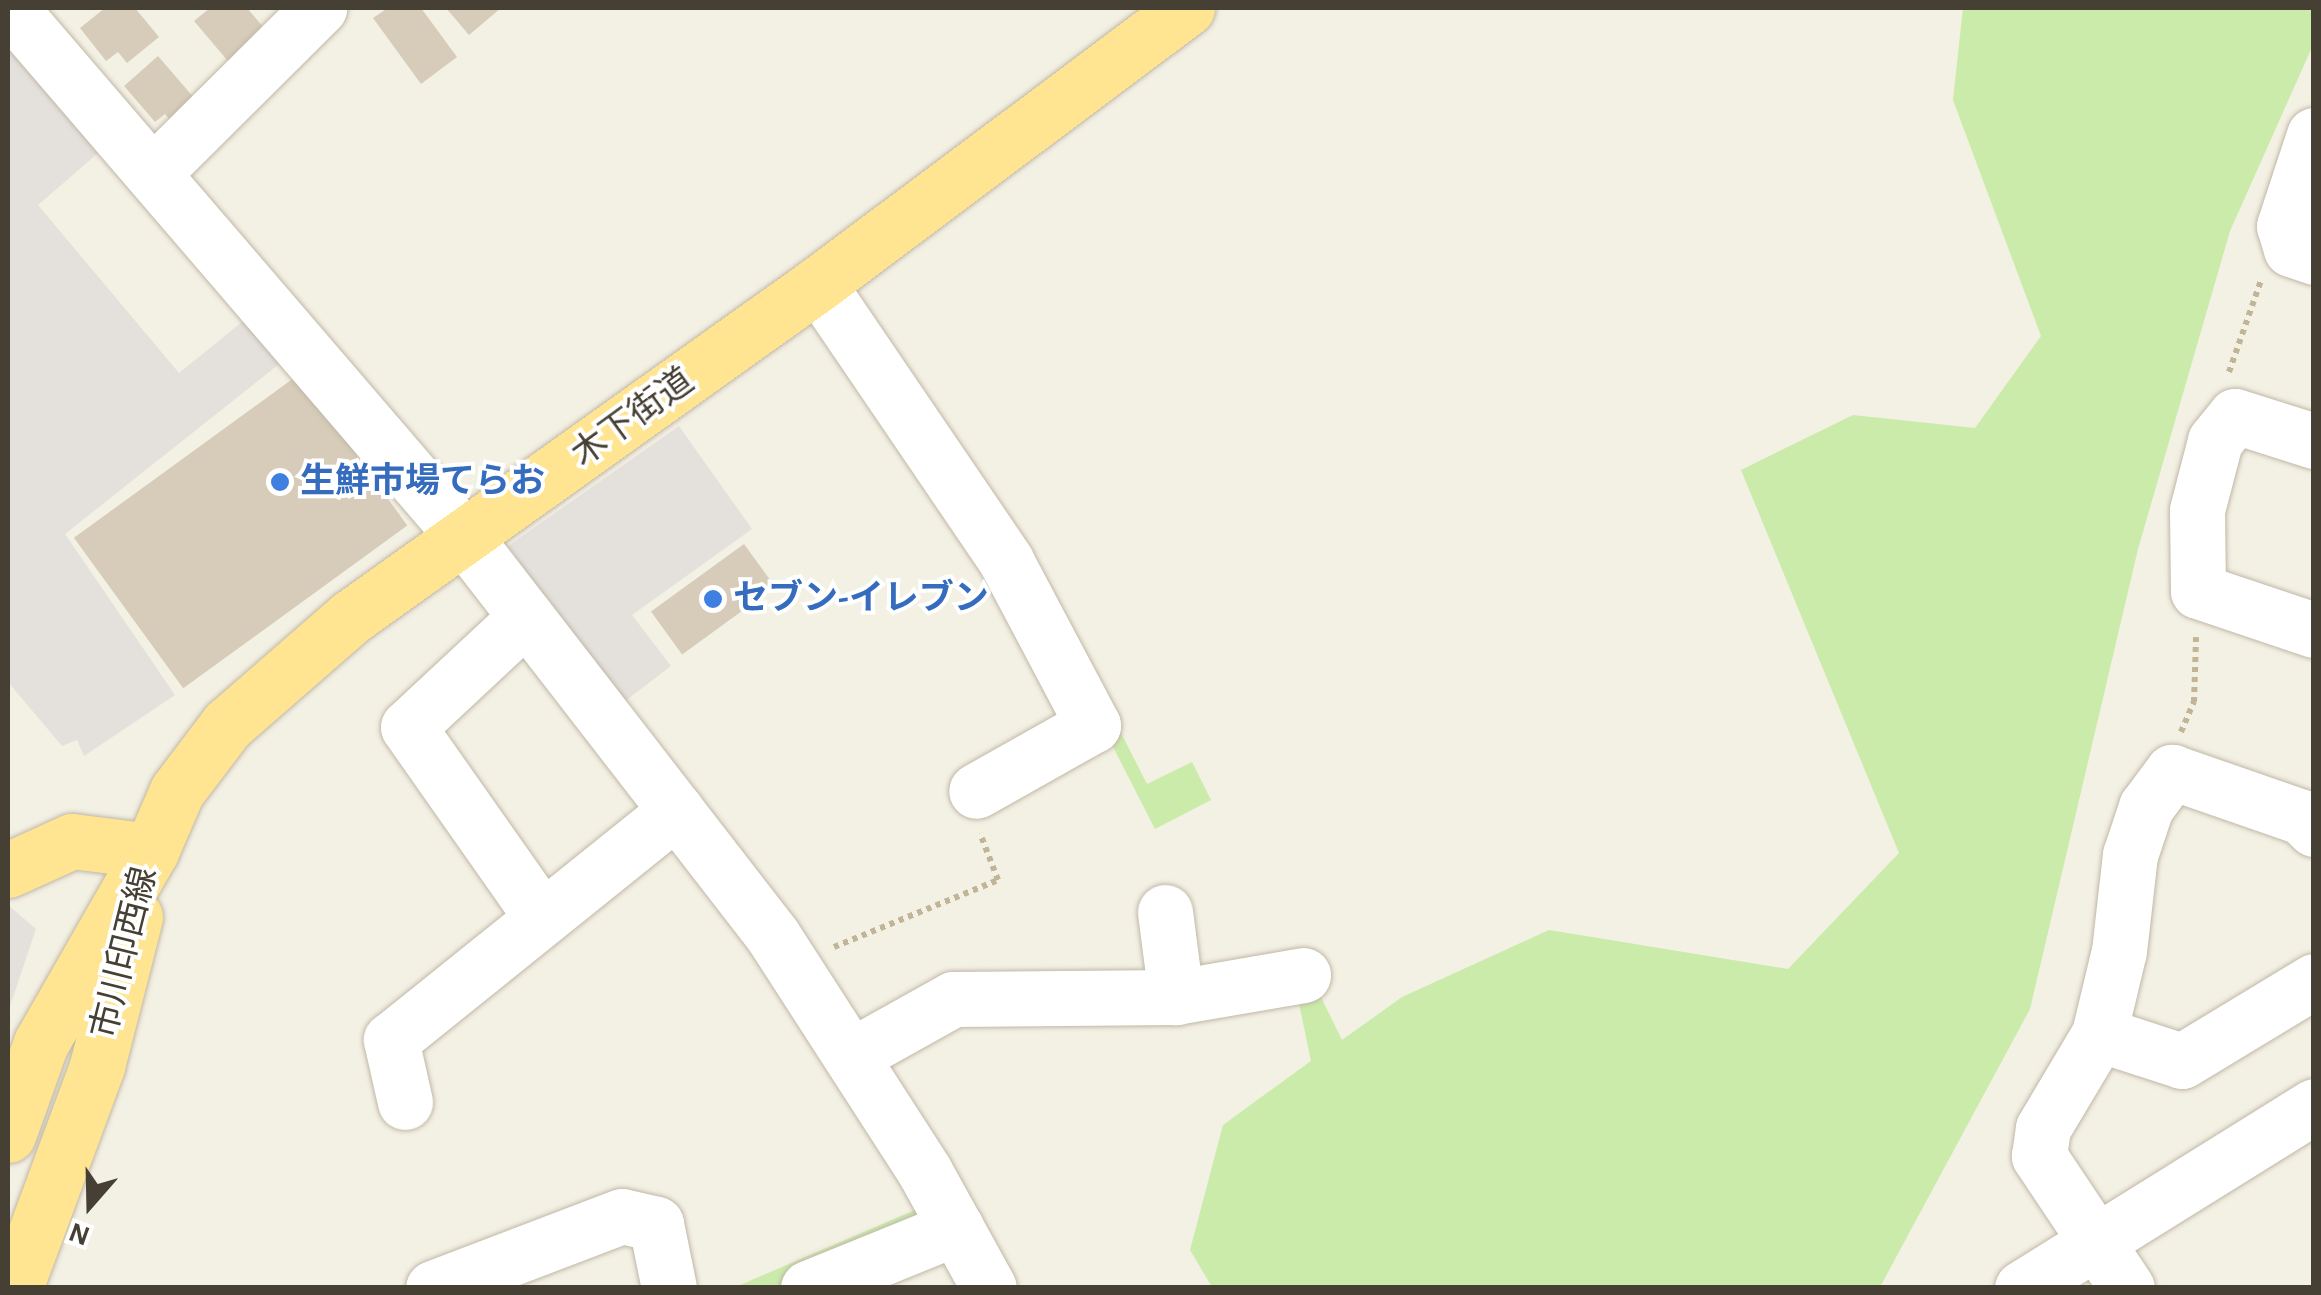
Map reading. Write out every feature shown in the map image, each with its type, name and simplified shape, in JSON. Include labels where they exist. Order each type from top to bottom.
[{"type":"main road","name":"木下街道","points":[[152,851],[199,754],[351,617],[818,284],[1187,8]]},
{"type":"main road","points":[[8,870],[72,841],[152,851]]},
{"type":"main road","name":"市川印西線","points":[[8,1135],[41,1043],[152,851]]},
{"type":"main road","name":"市川印西線","points":[[15,1288],[97,1066],[152,851]]},
{"type":"street","points":[[10,8],[465,538],[676,811],[791,964],[851,1056],[989,1288]]},
{"type":"street","points":[[154,172],[319,8]]},
{"type":"street","points":[[2302,253],[2284,226],[2314,135]]},
{"type":"street","points":[[818,284],[1006,561],[1093,725],[976,791]]},
{"type":"street","points":[[2314,441],[2236,416],[2215,440],[2197,510],[2198,591],[2314,630]]},
{"type":"street","points":[[526,618],[408,727],[542,918]]},
{"type":"street","points":[[2127,1288],[2039,1156],[2043,1128],[2099,1034],[2119,951],[2130,854],[2146,808],[2172,772],[2302,817],[2314,829]]},
{"type":"street","points":[[406,1102],[391,1040],[676,811]]},
{"type":"street","points":[[1165,912],[1176,996]]},
{"type":"street","points":[[851,1056],[954,999],[1176,996],[1302,975]]},
{"type":"street","points":[[2099,1034],[2182,1061],[2314,981]]},
{"type":"street","points":[[2022,1288],[2314,1106]]},
{"type":"street","points":[[434,1288],[622,1216],[656,1224],[669,1288]]},
{"type":"street","points":[[808,1288],[956,1228]]},
{"type":"path","points":[[2236,416],[2221,394],[2267,262],[2302,253]]},
{"type":"path","points":[[2172,772],[2172,756],[2194,702],[2198,591]]},
{"type":"path","points":[[791,964],[998,880],[974,817],[976,791]]},
{"type":"green space","points":[[1963,8],[2313,8],[2313,45],[2230,231],[2138,549],[2030,1009],[1880,1287],[1212,1287],[1190,1250],[1223,1125],[1311,1061],[1296,989],[1318,991],[1342,1040],[1402,997],[1549,930],[1788,969],[1899,853],[1741,470],[1853,415],[1975,428],[2041,336],[1953,100]]},
{"type":"green space","points":[[1121,733],[1147,784],[1192,762],[1211,800],[1155,829],[1109,739]]},
{"type":"green space","points":[[922,1207],[917,1233],[786,1287],[733,1288]]},
{"type":"shaded area","points":[[8,40],[104,148],[38,205],[179,373],[252,314],[288,357],[65,534],[175,695],[84,756],[77,740],[62,746],[8,682]]},
{"type":"shaded area","points":[[679,426],[752,529],[632,615],[671,666],[620,705],[508,546]]},
{"type":"shaded area","points":[[8,905],[36,929],[8,1012]]},
{"type":"building","points":[[105,8],[135,8],[159,37],[127,63],[118,52],[106,61],[80,28]]},
{"type":"building","points":[[210,8],[247,8],[271,36],[233,67],[194,21]]},
{"type":"building","points":[[388,8],[421,8],[457,57],[421,84],[373,18]]},
{"type":"building","points":[[446,8],[501,8],[469,35]]},
{"type":"building","points":[[158,56],[201,106],[177,128],[165,114],[155,122],[124,86]]},
{"type":"building","points":[[298,375],[407,525],[183,688],[74,538]]},
{"type":"building","name":"セブン-イレブン","points":[[744,544],[775,587],[682,654],[651,612]]},
{"type":"place","name":"生鮮市場てらお","points":[[280,482]]},
{"type":"place","name":"セブン-イレブン","points":[[713,599]]}]
